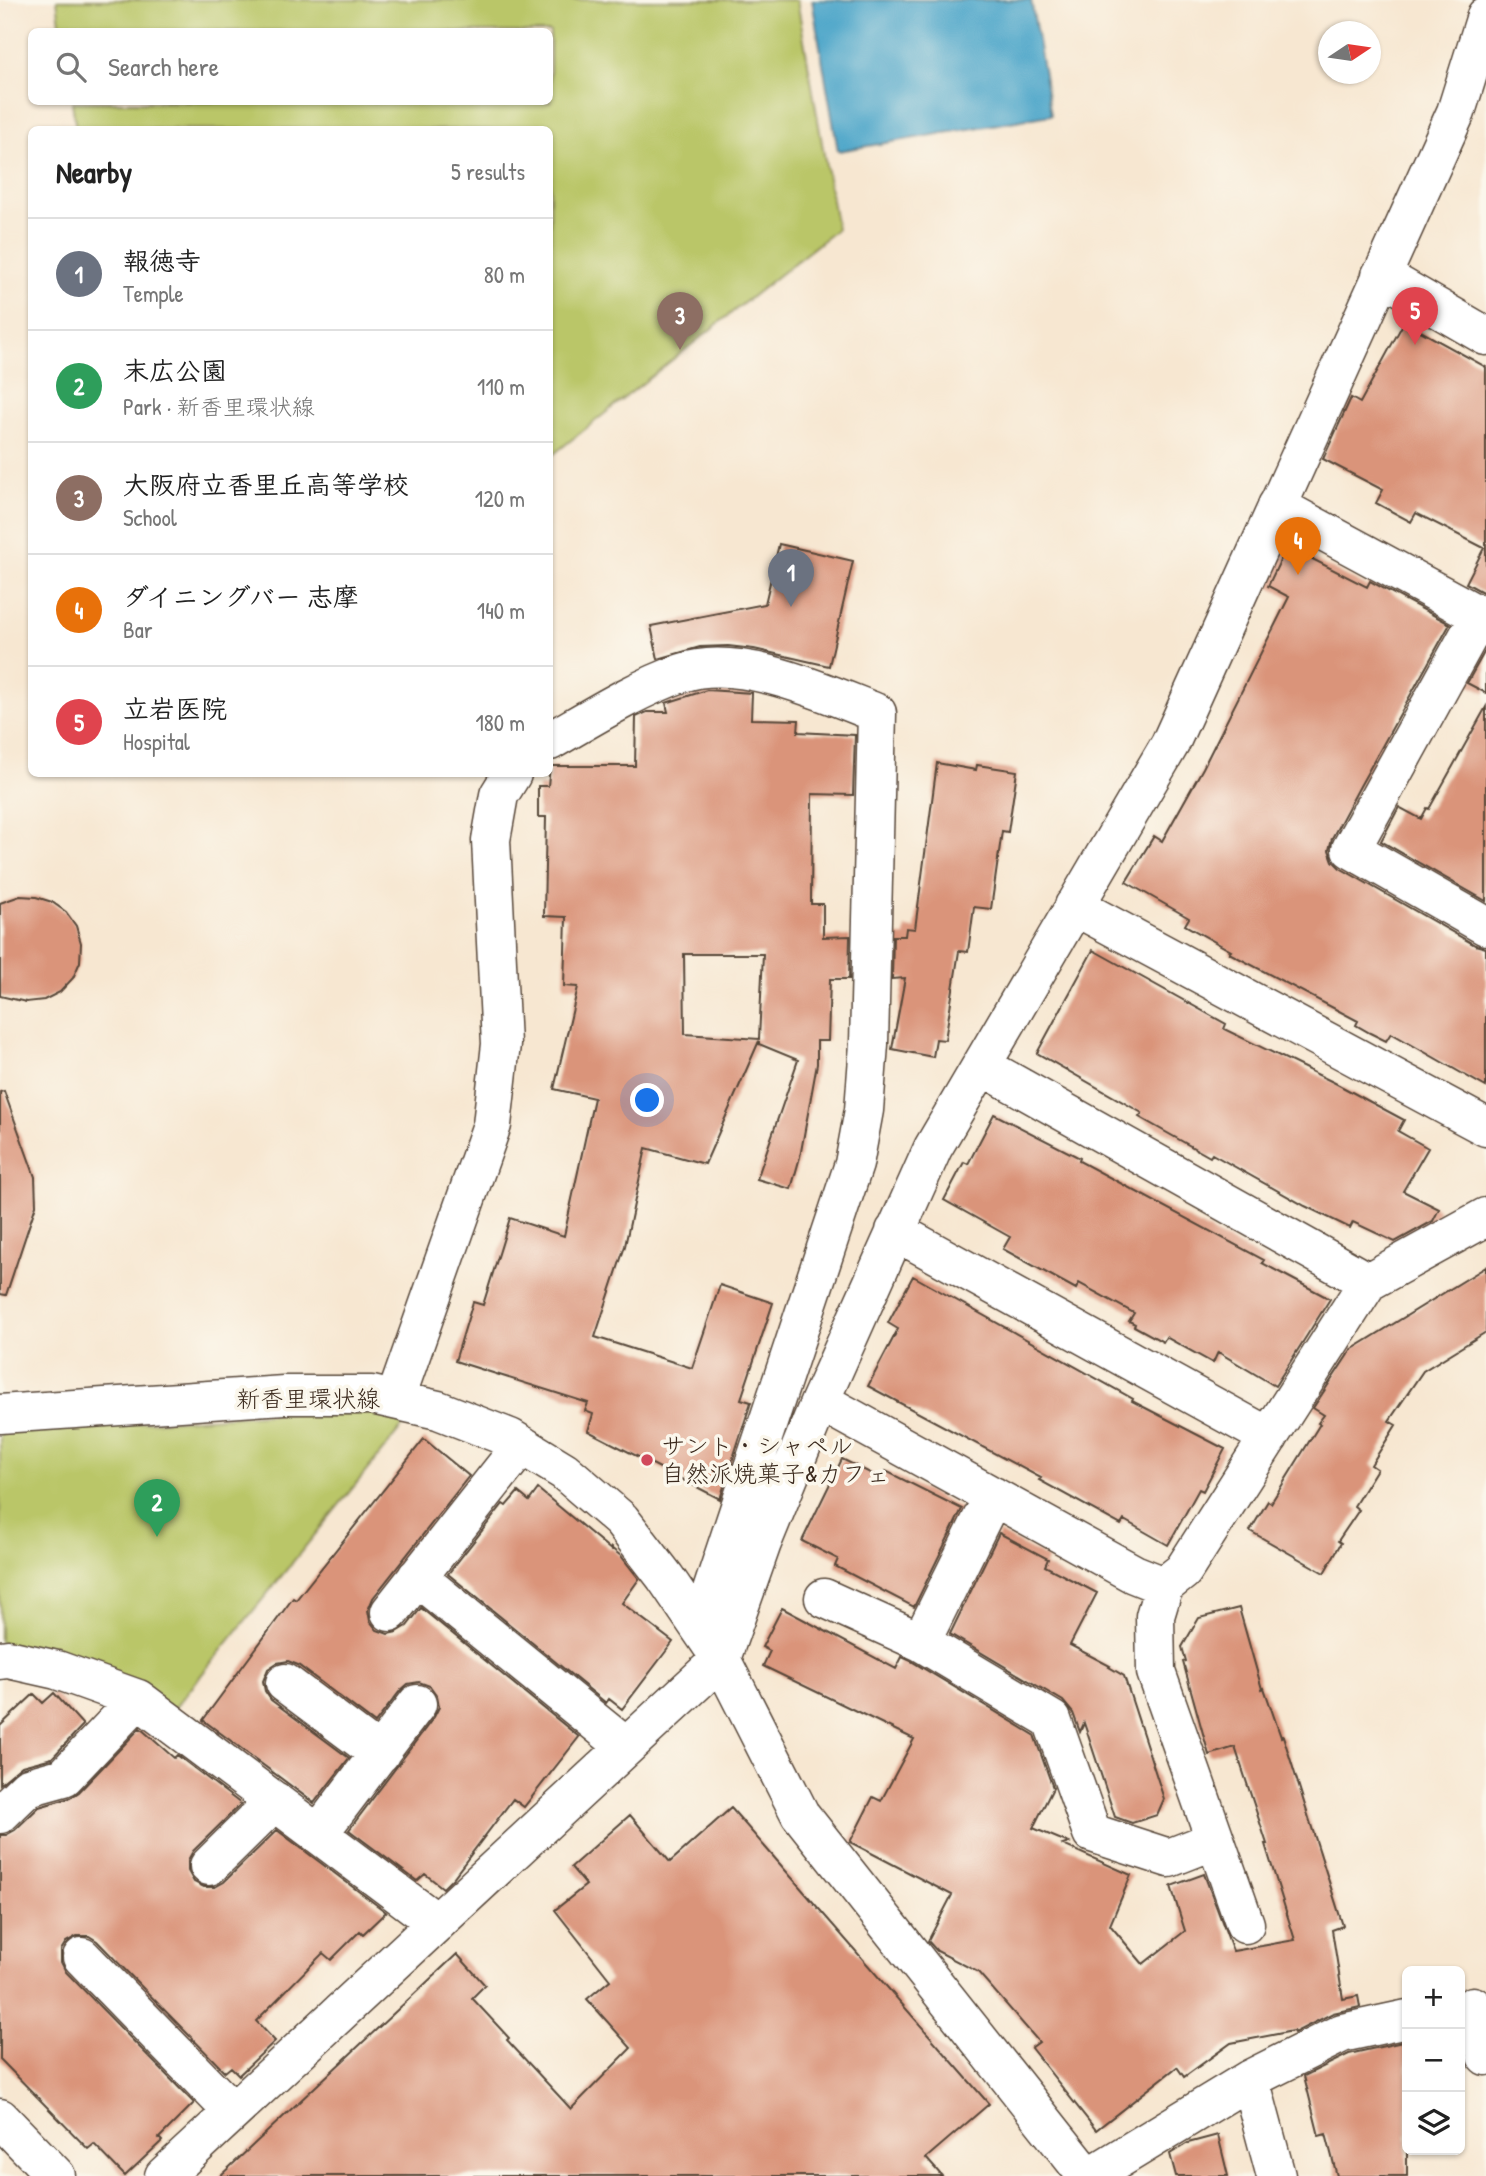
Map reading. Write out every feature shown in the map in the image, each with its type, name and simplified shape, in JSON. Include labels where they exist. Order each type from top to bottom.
[{"type":"street","points":[[164,2176],[721,1659],[762,1543],[820,1401],[933,1148],[1170,744],[1456,112],[1486,16]]},
{"type":"street","points":[[1381,275],[1486,336]]},
{"type":"street","points":[[1277,506],[1483,617],[1351,849],[1486,926]]},
{"type":"street","points":[[553,739],[627,698],[684,672],[733,667],[800,683],[877,713],[870,1044],[864,1110],[854,1164],[700,1627]]},
{"type":"street","points":[[395,1401],[492,1125],[501,1044],[491,840],[499,795],[510,777]]},
{"type":"street","points":[[1074,906],[1486,1127]]},
{"type":"street","points":[[982,1066],[1368,1282]]},
{"type":"street","points":[[1245,1924],[1156,1672],[1154,1616],[1164,1586],[1183,1571],[1368,1282],[1486,1217]]},
{"type":"street","points":[[895,1231],[1269,1437]]},
{"type":"street","name":"新香里環状線","points":[[0,1414],[284,1395],[372,1395],[438,1410],[510,1438],[564,1471],[621,1520],[665,1577],[721,1659],[800,1814],[1089,2176]]},
{"type":"street","points":[[820,1401],[1134,1574],[1164,1586]]},
{"type":"street","points":[[390,1612],[522,1446]]},
{"type":"street","points":[[921,1642],[993,1496]]},
{"type":"street","points":[[417,1577],[626,1747]]},
{"type":"street","points":[[824,1598],[921,1642],[1052,1720],[1092,1833],[1169,1858],[1215,1840]]},
{"type":"street","points":[[0,1660],[8,1659],[57,1670],[138,1699],[437,1923]]},
{"type":"street","points":[[285,1683],[380,1754]]},
{"type":"street","points":[[0,1814],[28,1787],[64,1777],[138,1699]]},
{"type":"street","points":[[319,1833],[417,1704]]},
{"type":"street","points":[[209,1866],[275,1801]]},
{"type":"street","points":[[82,1956],[233,2112]]},
{"type":"street","points":[[1473,2006],[1486,2056]]},
{"type":"street","points":[[1089,2176],[1250,2079],[1342,2033],[1402,2021]]},
{"type":"street","points":[[1250,2079],[1276,2176]]},
{"type":"street","points":[[0,2118],[56,2176]]},
{"type":"green space","points":[[57,0],[797,0],[837,229],[553,455],[553,126],[76,126],[72,105],[553,105],[553,28],[61,28]]},
{"type":"green space","points":[[284,1413],[370,1413],[407,1421],[173,1710],[0,1642],[0,1432]]},
{"type":"water","points":[[812,0],[1031,0],[1051,115],[838,151]]},
{"type":"building","points":[[1404,322],[1486,367],[1486,594],[1466,583],[1484,548],[1416,513],[1411,522],[1376,503],[1383,490],[1323,459],[1351,398],[1360,403]]},
{"type":"building","points":[[779,544],[853,561],[829,666],[754,649],[728,646],[700,647],[658,659],[651,626],[765,604]]},
{"type":"building","points":[[1287,546],[1367,587],[1370,581],[1450,624],[1332,838],[1329,850],[1333,861],[1340,868],[1475,945],[1486,948],[1486,1087],[1391,1033],[1386,1041],[1370,1033],[1356,1025],[1358,1021],[1229,953],[1231,951],[1185,925],[1189,918],[1126,882],[1154,836],[1162,841],[1203,768],[1289,597],[1268,586]]},
{"type":"building","points":[[1486,649],[1486,693],[1467,683]]},
{"type":"building","points":[[707,690],[752,693],[751,719],[799,720],[798,732],[855,735],[853,795],[812,794],[811,904],[823,904],[823,937],[850,936],[849,979],[830,979],[828,1041],[817,1041],[817,1064],[800,1157],[791,1189],[757,1179],[798,1060],[759,1044],[759,1041],[705,1164],[646,1148],[625,1246],[595,1337],[692,1368],[720,1285],[773,1303],[741,1399],[751,1402],[720,1499],[588,1431],[593,1414],[585,1411],[588,1403],[455,1361],[473,1302],[483,1305],[510,1218],[564,1236],[594,1098],[554,1089],[578,987],[564,986],[566,917],[544,916],[546,817],[538,817],[538,786],[548,786],[549,777],[553,777],[553,766],[635,766],[636,717],[647,712],[668,712],[666,703]],"holes":[[[684,954],[763,954],[759,1039],[685,1034]]]},
{"type":"building","points":[[1486,707],[1486,901],[1381,841],[1399,807],[1421,819],[1427,808],[1429,809]]},
{"type":"building","points":[[937,763],[976,770],[977,765],[1017,771],[1008,832],[1002,831],[991,909],[974,907],[968,952],[959,951],[945,1040],[936,1039],[933,1057],[892,1049],[905,978],[892,979],[893,936],[905,936],[906,928],[915,929]]},
{"type":"building","points":[[20,896],[52,902],[66,912],[76,926],[81,943],[80,962],[73,978],[60,992],[44,1000],[26,1002],[0,996],[0,903]]},
{"type":"building","points":[[1093,950],[1226,1024],[1224,1029],[1404,1120],[1398,1131],[1428,1148],[1403,1191],[1439,1209],[1433,1221],[1395,1242],[1353,1222],[1350,1228],[1212,1154],[1210,1157],[1139,1117],[1142,1113],[1037,1053]]},
{"type":"building","points":[[4,1091],[35,1177],[36,1205],[6,1295],[0,1294],[0,1092]]},
{"type":"building","points":[[994,1114],[1080,1158],[1079,1161],[1264,1260],[1262,1263],[1330,1299],[1275,1386],[1218,1352],[1213,1363],[1166,1337],[1163,1342],[1134,1326],[1135,1324],[1129,1321],[1134,1313],[1079,1283],[1076,1289],[1003,1249],[1010,1237],[944,1200],[964,1162],[968,1164]]},
{"type":"building","points":[[1486,1267],[1486,1332],[1423,1371],[1389,1421],[1396,1425],[1371,1465],[1377,1469],[1354,1506],[1359,1510],[1338,1541],[1341,1543],[1324,1573],[1250,1531],[1268,1501],[1271,1503],[1320,1424],[1318,1423],[1324,1415],[1313,1408],[1351,1350]]},
{"type":"building","points":[[913,1276],[1133,1399],[1132,1401],[1225,1449],[1203,1491],[1199,1489],[1168,1545],[1124,1520],[1121,1525],[1039,1480],[1041,1478],[868,1386],[898,1329],[888,1323]]},
{"type":"building","points":[[424,1439],[469,1476],[373,1598],[368,1610],[370,1621],[377,1630],[388,1634],[397,1632],[407,1626],[421,1608],[579,1737],[524,1807],[513,1799],[443,1888],[425,1874],[417,1881],[349,1830],[434,1717],[439,1707],[437,1696],[430,1686],[419,1682],[408,1684],[375,1723],[298,1665],[288,1661],[277,1663],[268,1669],[263,1681],[271,1700],[349,1758],[314,1803],[203,1720],[293,1598],[296,1600]]},
{"type":"building","points":[[842,1459],[882,1479],[886,1471],[962,1509],[914,1607],[835,1566],[838,1559],[802,1541]]},
{"type":"building","points":[[538,1489],[621,1556],[639,1579],[622,1603],[673,1642],[622,1709],[609,1699],[606,1703],[448,1574],[503,1504],[506,1506],[518,1492],[529,1501]]},
{"type":"building","points":[[999,1533],[1048,1559],[1045,1566],[1097,1593],[1070,1645],[1124,1676],[1164,1799],[1157,1815],[1132,1823],[1115,1817],[1084,1723],[1080,1732],[1073,1713],[1063,1701],[950,1634]]},
{"type":"building","points":[[782,1608],[896,1669],[902,1657],[911,1661],[1034,1735],[1053,1788],[1033,1828],[1069,1843],[1063,1845],[1131,1875],[1110,1925],[1143,1964],[1185,1931],[1171,1886],[1204,1874],[1233,1951],[1295,1940],[1235,1747],[1209,1755],[1183,1662],[1186,1661],[1182,1647],[1199,1618],[1239,1608],[1262,1689],[1264,1688],[1281,1737],[1283,1736],[1343,1926],[1332,1930],[1343,1999],[1358,1996],[1360,2007],[1333,2013],[1294,2033],[1293,2031],[1231,2043],[1184,2077],[1177,2067],[1096,2130],[1031,2048],[1039,2042],[978,1972],[937,1951],[928,1941],[952,1895],[850,1842],[873,1797],[881,1801],[914,1739],[763,1666],[770,1651],[762,1647]]},
{"type":"building","points":[[54,1693],[83,1725],[52,1758],[22,1766],[0,1784],[0,1726],[34,1694],[43,1703]]},
{"type":"building","points":[[140,1728],[174,1758],[177,1755],[241,1804],[193,1851],[188,1860],[188,1871],[194,1882],[204,1887],[215,1887],[224,1882],[277,1830],[386,1912],[363,1934],[360,1931],[331,1960],[323,1953],[256,2021],[275,2041],[239,2075],[231,2067],[225,2072],[97,1941],[89,1936],[77,1936],[66,1942],[61,1950],[61,1962],[66,1972],[194,2103],[159,2138],[162,2141],[125,2176],[94,2144],[88,2149],[0,2059],[0,1835],[15,1830],[39,1807],[70,1798],[79,1792]]},
{"type":"building","points":[[731,1808],[989,2104],[926,2158],[942,2176],[220,2176],[457,1954],[485,1985],[472,1998],[571,2109],[631,2048],[587,1999],[610,1980],[555,1910],[586,1885],[571,1867],[630,1815],[670,1862]]},
{"type":"building","points":[[1402,2042],[1402,2155],[1407,2155],[1407,2176],[1337,2176],[1326,2134],[1319,2136],[1304,2076],[1349,2054]]},
{"type":"building","points":[[1218,2135],[1228,2176],[1176,2176],[1170,2154],[1188,2143]]},
{"type":"place","name":"立岩医院","points":[[1415,345]]},
{"type":"place","name":"大阪府立香里丘高等学校","points":[[680,350]]},
{"type":"place","name":"ダイニングバー 志摩","points":[[1298,575]]},
{"type":"place","name":"報徳寺","points":[[791,607]]},
{"type":"place","name":"サント・シャペル 自然派焼菓子&カフェ","points":[[647,1460]]},
{"type":"place","name":"末広公園","points":[[157,1537]]}]
